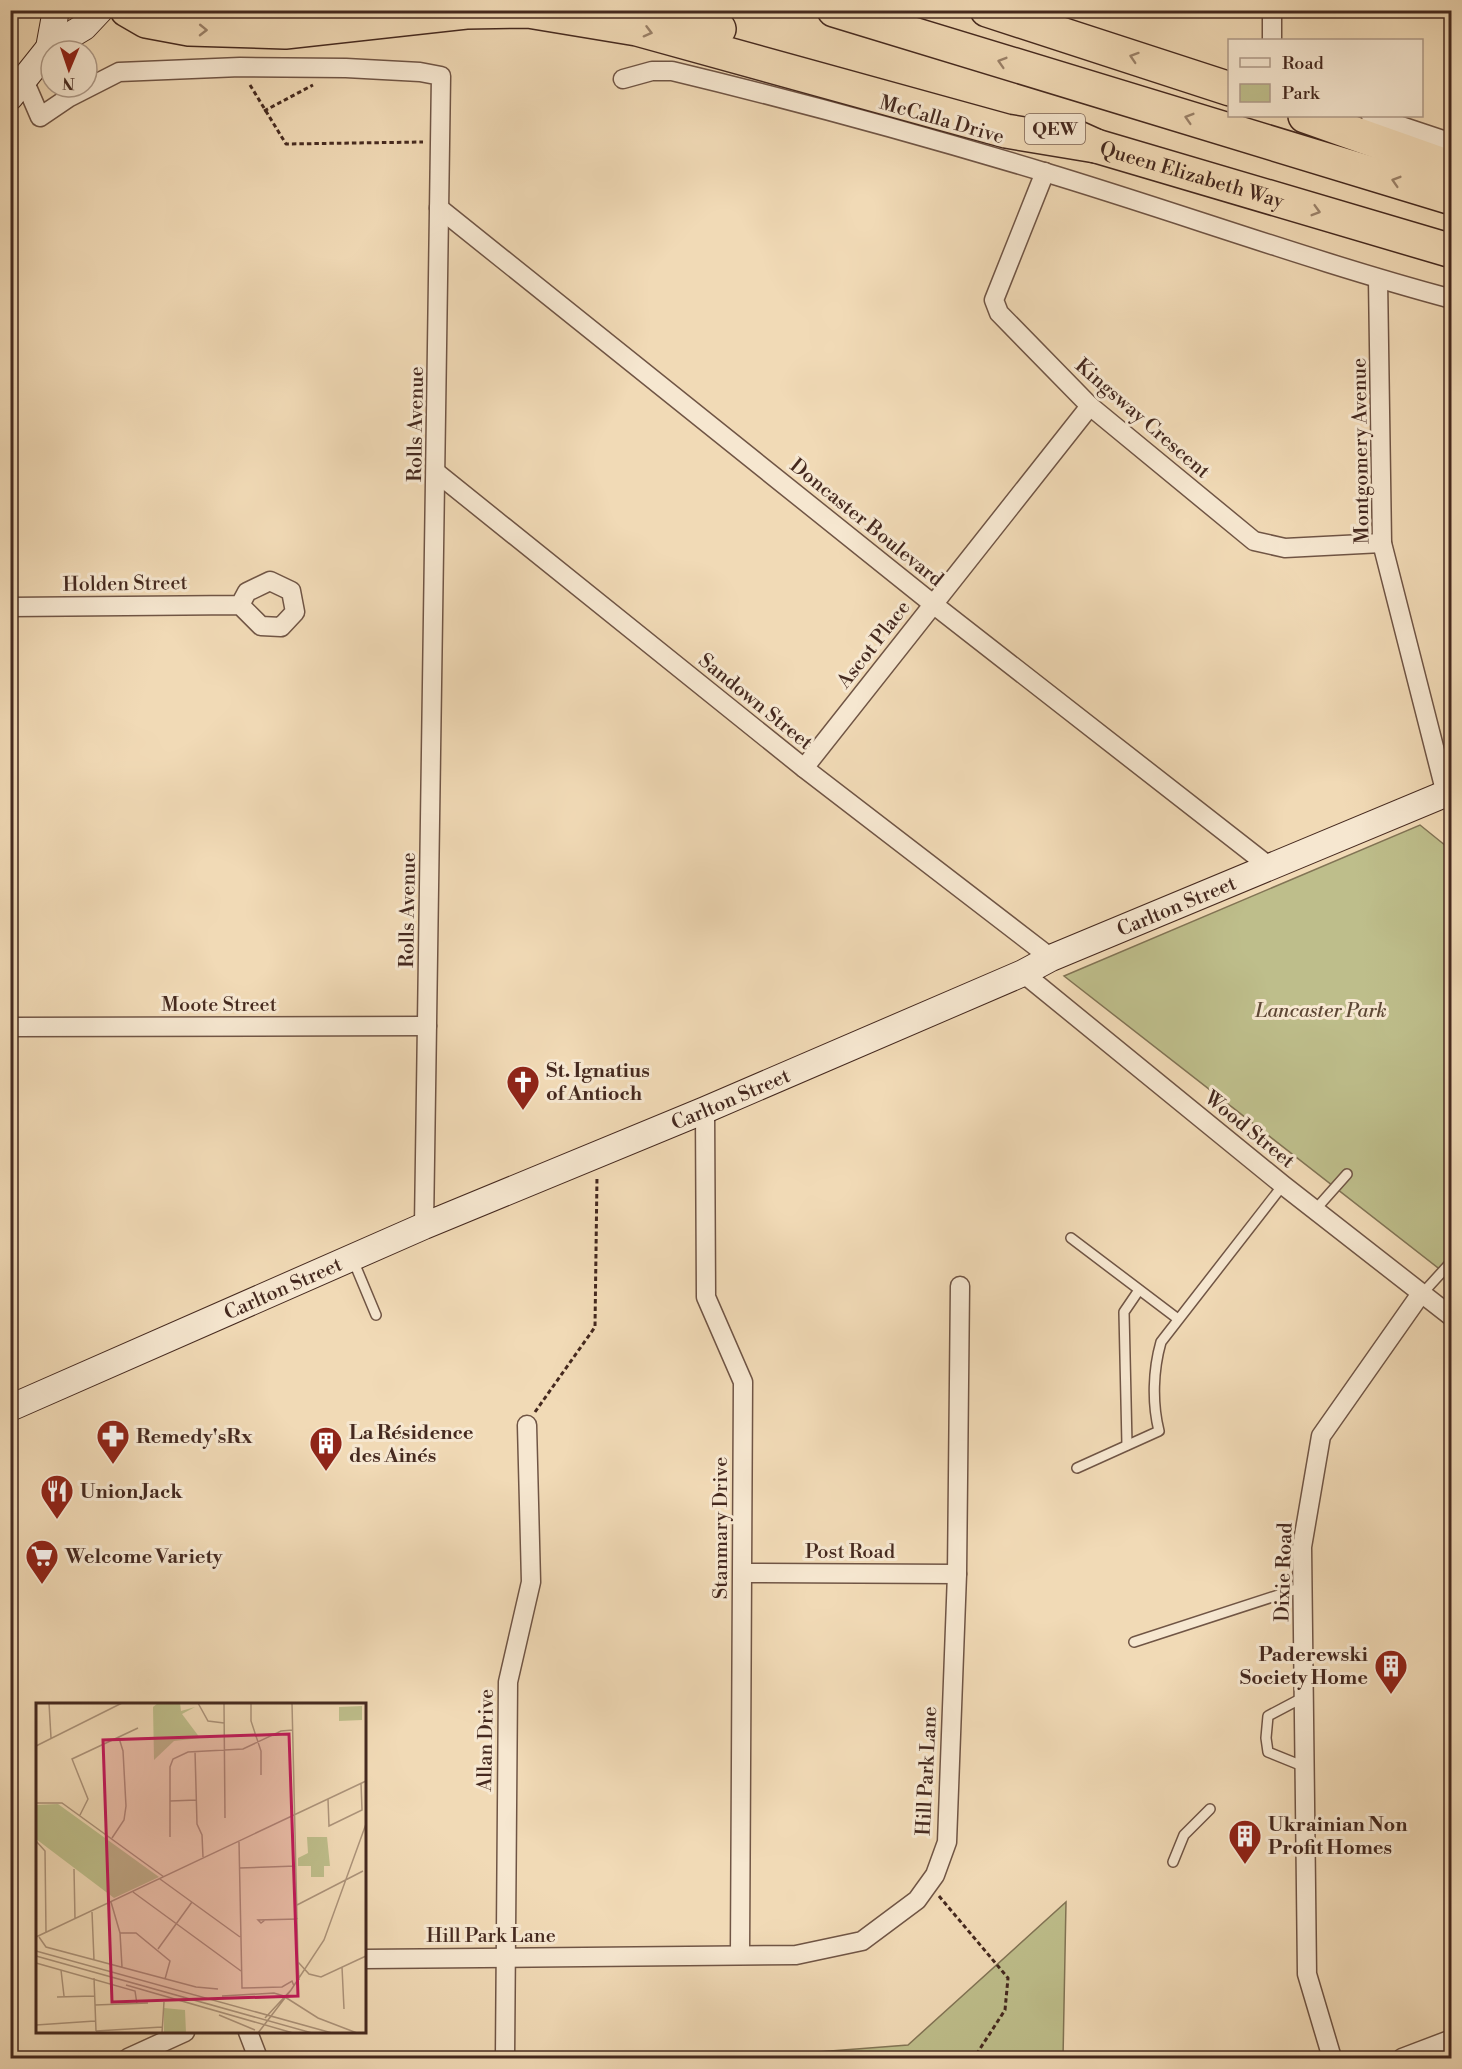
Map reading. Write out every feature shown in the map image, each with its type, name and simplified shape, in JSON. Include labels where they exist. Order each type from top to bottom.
[{"type":"highway","points":[[127,10],[146,21],[189,29],[285,32],[466,12],[528,11],[637,29],[1006,131],[1096,146]]},
{"type":"highway","name":"Queen Elizabeth Way","points":[[658,10],[1061,131],[1096,146],[1452,250]]},
{"type":"highway","name":"QEW","points":[[834,10],[1452,198]]},
{"type":"highway","points":[[987,10],[1228,88]]},
{"type":"highway","points":[[1308,117],[1452,168]]},
{"type":"main road","points":[[51,39],[56,10]]},
{"type":"main road","points":[[64,39],[84,27],[100,10]]},
{"type":"main road","points":[[17,88],[39,60]]},
{"type":"main road","name":"Carlton Street","points":[[10,1408],[424,1226],[705,1110],[1023,973],[1051,958],[1449,793]]},
{"type":"street","points":[[1272,10],[1272,39]]},
{"type":"street","name":"Rolls Avenue","points":[[17,88],[40,117],[68,98],[119,72],[240,67],[346,68],[420,72],[441,76],[437,473],[424,1226]]},
{"type":"street","name":"McCalla Drive","points":[[623,79],[652,71],[672,70],[799,102],[1045,172],[1378,279],[1452,299]]},
{"type":"street","points":[[1374,117],[1452,143]]},
{"type":"street","name":"Kingsway Crescent","points":[[1045,172],[994,300],[999,313],[1090,406],[1254,541],[1285,548],[1382,543]]},
{"type":"street","name":"Doncaster Boulevard","points":[[439,208],[933,604],[1270,867]]},
{"type":"street","name":"Montgomery Avenue","points":[[1378,279],[1382,543],[1449,793]]},
{"type":"street","name":"Ascot Place","points":[[804,768],[1090,406]]},
{"type":"street","name":"Sandown Street","points":[[437,473],[804,768],[1051,958]]},
{"type":"street","name":"Holden Street","points":[[10,607],[240,605]]},
{"type":"street","name":"Wood Street","points":[[1023,973],[1420,1295],[1452,1317]]},
{"type":"street","name":"Moote Street","points":[[10,1027],[427,1026]]},
{"type":"street","name":"Stanmary Drive","points":[[705,1110],[706,1297],[743,1383],[740,1954]]},
{"type":"street","name":"Hill Park Lane","points":[[366,1959],[796,1955],[862,1941],[917,1900],[929,1884],[947,1842],[957,1574],[960,1286]]},
{"type":"street","name":"Dixie Road","points":[[1332,2058],[1307,1974],[1302,1547],[1321,1436],[1420,1295]]},
{"type":"street","name":"Allan Drive","points":[[505,2058],[508,1682],[531,1582],[527,1425]]},
{"type":"street","name":"Post Road","points":[[743,1573],[957,1574]]},
{"type":"street","points":[[128,2058],[181,2033]]},
{"type":"street","points":[[249,2033],[258,2058]]},
{"type":"street","points":[[1402,2058],[1452,2038]]},
{"type":"lane","points":[[1315,1210],[1347,1174]]},
{"type":"lane","points":[[1077,1468],[1159,1431],[1155,1412],[1156,1358],[1161,1342],[1283,1185]]},
{"type":"lane","points":[[1071,1238],[1178,1319]]},
{"type":"lane","points":[[352,1258],[376,1315]]},
{"type":"lane","points":[[1420,1295],[1452,1261]]},
{"type":"lane","points":[[1127,1445],[1124,1312],[1139,1290]]},
{"type":"lane","points":[[1134,1642],[1303,1587]]},
{"type":"lane","points":[[1304,1697],[1268,1716],[1266,1738],[1268,1752],[1305,1767]]},
{"type":"lane","points":[[1173,1862],[1184,1835],[1210,1809]]},
{"type":"path","points":[[240,67],[264,111],[286,144],[440,142]]},
{"type":"path","points":[[264,111],[346,68]]},
{"type":"path","points":[[527,1425],[595,1327],[597,1153]]},
{"type":"path","points":[[929,1884],[1008,1978],[1005,2010],[974,2058]]},
{"type":"green space","name":"Lancaster Park","points":[[1420,825],[1451,850],[1451,1278],[1064,976]]},
{"type":"green space","points":[[1066,1902],[1063,2058],[738,2058],[908,2045]]},
{"type":"place","name":"St. Ignatius of Antioch","points":[[523,1111]]},
{"type":"place","name":"Remedy'sRx","points":[[113,1465]]},
{"type":"place","name":"La Résidence des Ainés","points":[[326,1472]]},
{"type":"place","name":"Union Jack","points":[[57,1520]]},
{"type":"place","name":"Welcome Variety","points":[[42,1585]]},
{"type":"place","name":"Paderewski Society Home","points":[[1391,1695]]},
{"type":"place","name":"Ukrainian Non Profit Homes","points":[[1245,1865]]}]
